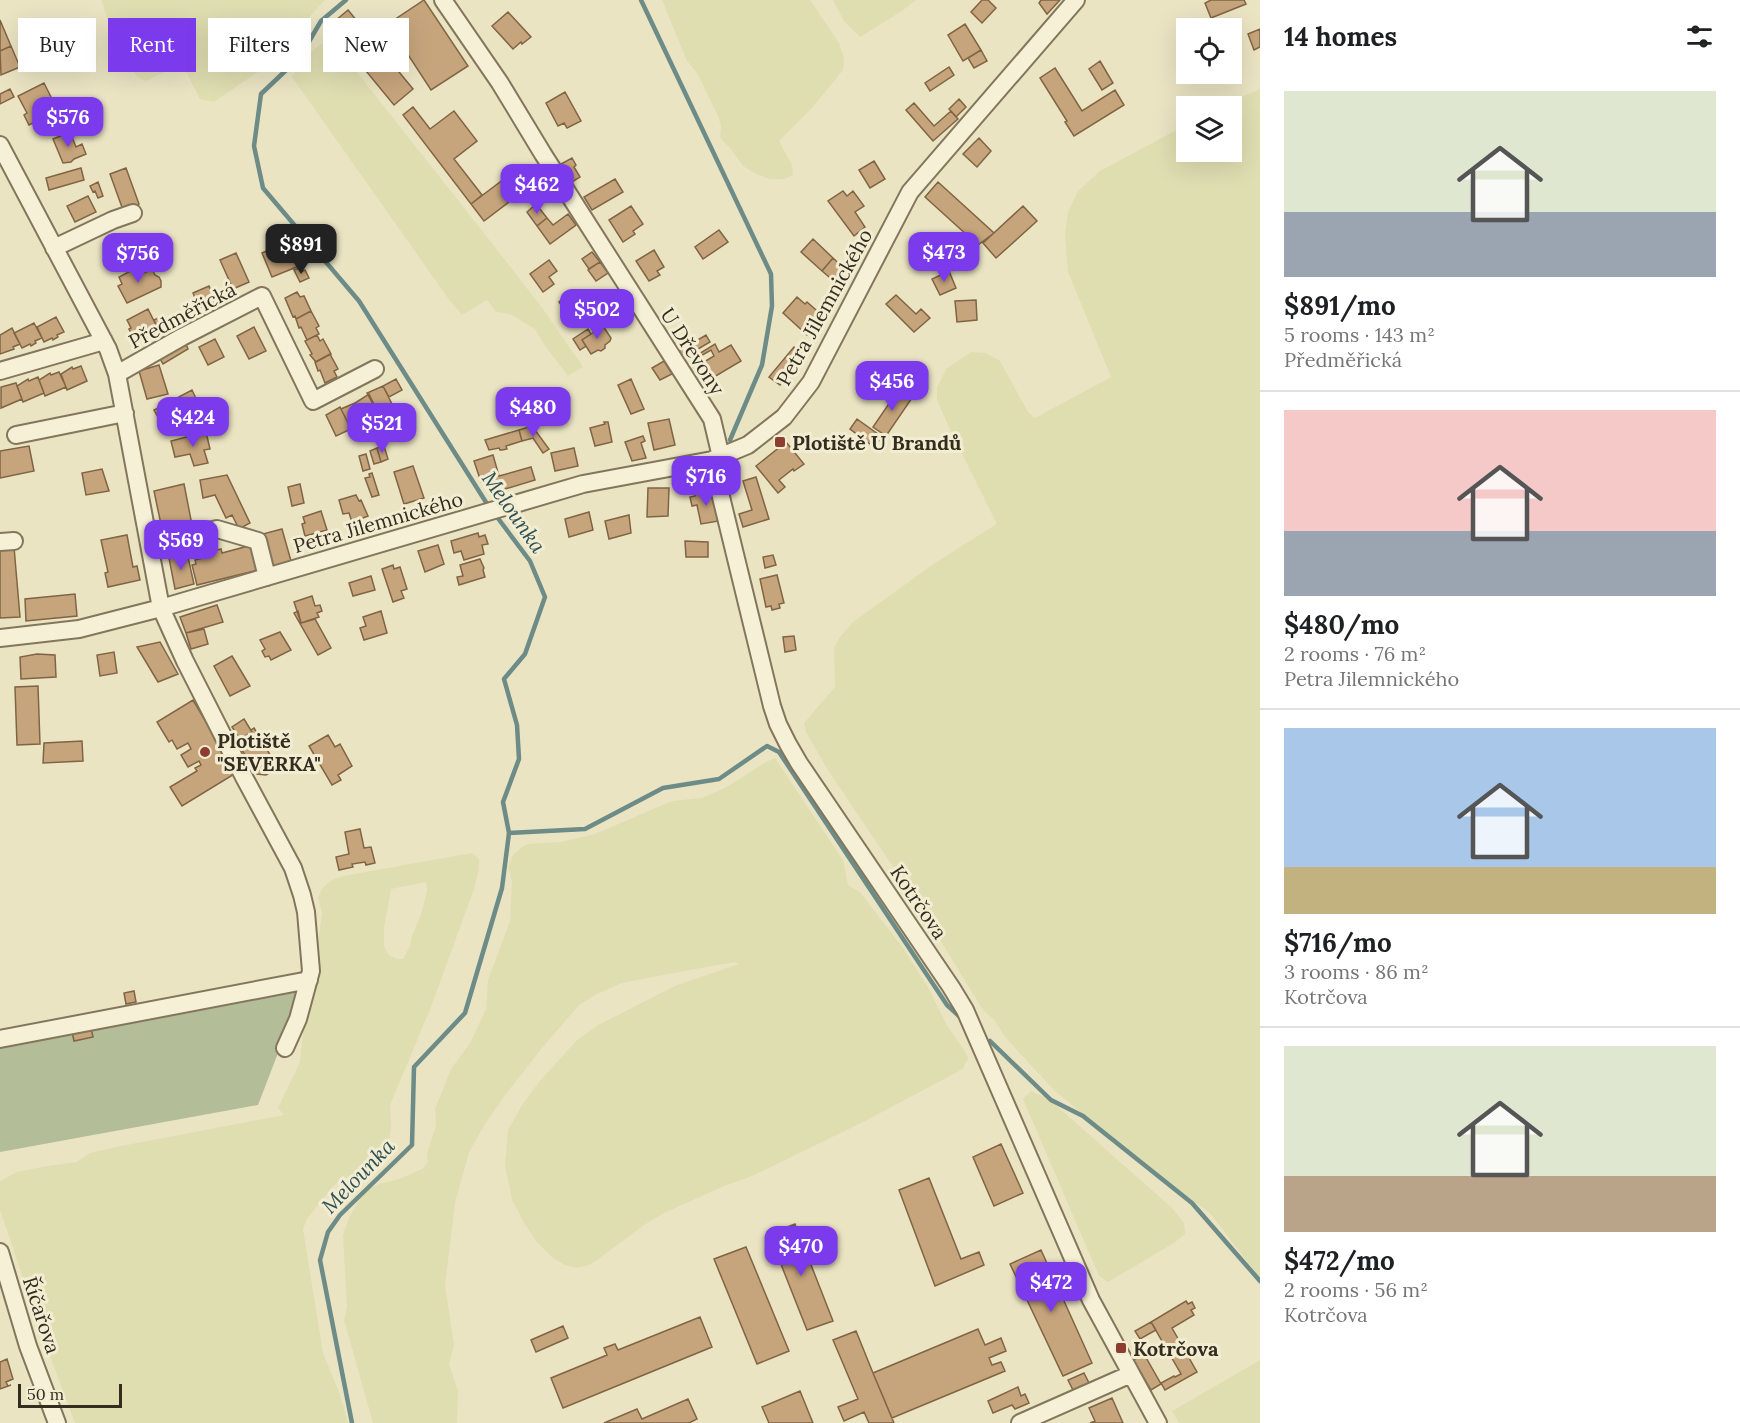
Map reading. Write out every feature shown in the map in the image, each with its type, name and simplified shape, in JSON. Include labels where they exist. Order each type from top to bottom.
[{"type":"street","name":"U Dřevony","points":[[443,0],[500,83],[712,419],[716,458]]},
{"type":"street","name":"Petra Jilemnického","points":[[0,638],[79,629],[161,608],[583,484],[716,458],[748,445],[784,417],[811,382],[910,192],[1076,0]]},
{"type":"street","name":"Předměřická","points":[[1,149],[104,341],[117,374],[161,608],[185,661],[293,868],[306,912],[311,971],[298,1019],[285,1048]]},
{"type":"street","points":[[54,248],[133,213]]},
{"type":"street","name":"Předměřická","points":[[117,374],[262,296],[313,401],[375,369]]},
{"type":"street","points":[[0,371],[104,341]]},
{"type":"street","points":[[16,435],[125,413]]},
{"type":"street","name":"Kotrčova","points":[[716,458],[778,724],[799,763],[965,1010],[1092,1300],[1158,1423]]},
{"type":"street","points":[[196,534],[217,529],[258,541],[267,577]]},
{"type":"street","points":[[0,1039],[309,980]]},
{"type":"street","name":"Říčařova","points":[[0,1252],[28,1346],[57,1423]]},
{"type":"street","points":[[1020,1423],[1131,1374]]},
{"type":"green space","points":[[101,0],[325,0],[308,18],[208,18],[208,72],[258,72],[214,102],[200,99],[186,72],[196,72],[196,18],[108,18],[108,20]]},
{"type":"green space","points":[[662,0],[810,0],[839,43],[844,57],[843,70],[812,108],[779,141],[792,165],[793,175],[784,179],[770,179],[756,174],[743,166],[720,138],[721,126],[718,116],[697,73],[687,61]]},
{"type":"green space","points":[[833,0],[916,0],[860,37],[844,21]]},
{"type":"green space","points":[[323,44],[323,72],[357,72],[543,309],[583,367],[568,376],[535,329],[510,314],[496,312],[487,300],[462,315],[450,301],[292,77],[295,72],[311,72],[311,52]]},
{"type":"green space","points":[[133,72],[165,72],[146,81]]},
{"type":"green space","points":[[1260,89],[1260,1278],[1210,1213],[1135,1158],[1054,1090],[1005,1037],[995,1021],[983,1010],[917,902],[829,772],[806,732],[804,723],[835,687],[834,648],[853,622],[932,565],[995,525],[996,522],[937,400],[937,387],[947,368],[971,352],[986,353],[1000,361],[1028,412],[1035,418],[1111,377],[1068,272],[1065,235],[1068,212],[1078,191],[1100,171],[1176,130],[1176,162],[1242,162],[1242,97]]},
{"type":"green space","points":[[775,758],[843,860],[848,885],[860,892],[903,948],[928,987],[947,1026],[968,1058],[963,1069],[865,1121],[752,1176],[664,1213],[589,1265],[576,1268],[553,1258],[536,1241],[512,1200],[505,1165],[508,1130],[522,1105],[539,1082],[576,1041],[598,1025],[677,985],[739,964],[736,962],[622,983],[597,994],[579,1005],[542,1048],[506,1094],[469,1152],[455,1203],[445,1285],[454,1345],[449,1364],[458,1391],[457,1423],[373,1423],[344,1320],[347,1307],[343,1235],[349,1218],[360,1199],[370,1188],[422,1169],[428,1162],[427,1154],[436,1125],[435,1109],[451,1069],[470,1043],[486,1009],[488,980],[510,921],[512,881],[508,867],[513,855],[528,844],[561,842],[595,834],[672,801],[702,798],[725,788]]},
{"type":"green space","points":[[472,853],[479,859],[474,889],[431,1007],[390,1105],[389,1145],[377,1160],[334,1185],[307,1219],[303,1229],[323,1353],[339,1392],[348,1423],[75,1423],[0,1210],[0,1181],[17,1172],[77,1162],[90,1153],[111,1148],[284,1115],[278,1108],[300,1062],[304,1022],[317,986],[318,943],[322,913],[318,897],[330,881],[343,876]],"holes":[[[426,882],[427,891],[410,946],[403,959],[389,955],[384,946],[384,928],[391,889]]]},
{"type":"green space","points":[[303,988],[258,1105],[0,1152],[0,1043]]},
{"type":"green space","points":[[1031,1091],[1049,1099],[1172,1208],[1184,1223],[1185,1234],[1174,1243],[1108,1282],[1099,1276],[1023,1099]]},
{"type":"green space","points":[[1260,1360],[1260,1423],[1179,1423],[1172,1411]]},
{"type":"building","points":[[424,0],[468,66],[431,90],[409,56],[409,18],[397,18]]},
{"type":"building","points":[[982,0],[988,0],[996,8],[982,23],[971,12]]},
{"type":"building","points":[[1041,0],[1060,0],[1047,14],[1039,3]]},
{"type":"building","points":[[1211,0],[1244,0],[1246,4],[1211,18],[1205,3]]},
{"type":"building","points":[[348,10],[355,18],[338,18]]},
{"type":"building","points":[[508,12],[531,37],[513,49],[492,26]]},
{"type":"building","points":[[0,20],[11,46],[0,51]]},
{"type":"building","points":[[965,24],[981,50],[963,61],[948,35]]},
{"type":"building","points":[[1260,29],[1260,47],[1254,50],[1248,34]]},
{"type":"building","points":[[11,46],[18,68],[1,75],[0,51]]},
{"type":"building","points":[[981,50],[987,61],[974,68],[968,58]]},
{"type":"building","points":[[1100,61],[1113,83],[1102,90],[1089,69]]},
{"type":"building","points":[[949,67],[954,75],[930,91],[925,83]]},
{"type":"building","points":[[1055,68],[1082,111],[1115,90],[1124,105],[1074,136],[1040,78]]},
{"type":"building","points":[[367,72],[399,72],[413,89],[394,105]]},
{"type":"building","points":[[44,83],[53,101],[50,103],[55,112],[29,125],[24,115],[27,113],[18,96]]},
{"type":"building","points":[[10,89],[14,97],[0,104],[0,94]]},
{"type":"building","points":[[565,92],[581,121],[567,128],[564,123],[558,126],[546,103]]},
{"type":"building","points":[[959,99],[966,107],[956,117],[949,109]]},
{"type":"building","points":[[914,103],[934,126],[951,111],[958,119],[933,141],[906,110]]},
{"type":"building","points":[[413,107],[430,129],[454,111],[477,141],[454,159],[482,195],[471,204],[403,115]]},
{"type":"building","points":[[70,132],[76,147],[82,144],[86,154],[71,162],[63,163],[53,139]]},
{"type":"building","points":[[979,138],[991,151],[977,167],[963,154]]},
{"type":"building","points":[[572,158],[580,177],[572,182],[561,164]]},
{"type":"building","points":[[874,161],[885,179],[870,188],[859,170]]},
{"type":"building","points":[[81,168],[84,180],[49,190],[46,178]]},
{"type":"building","points":[[126,168],[139,204],[123,210],[110,174]]},
{"type":"building","points":[[504,179],[517,196],[484,221],[471,204]]},
{"type":"building","points":[[615,179],[623,192],[592,210],[584,197]]},
{"type":"building","points":[[98,182],[103,196],[98,198],[90,186]]},
{"type":"building","points":[[938,182],[994,233],[978,245],[925,197]]},
{"type":"building","points":[[843,191],[847,196],[853,191],[864,206],[855,212],[865,227],[854,236],[828,201]]},
{"type":"building","points":[[88,196],[96,212],[75,222],[67,206]]},
{"type":"building","points":[[536,204],[547,218],[537,226],[527,212]]},
{"type":"building","points":[[631,206],[643,224],[633,231],[635,234],[623,242],[609,220]]},
{"type":"building","points":[[1023,206],[1037,221],[996,258],[983,243]]},
{"type":"building","points":[[568,214],[576,225],[550,244],[537,226],[547,218],[553,225]]},
{"type":"building","points":[[719,230],[728,242],[703,259],[695,247]]},
{"type":"building","points":[[813,239],[833,258],[822,271],[801,252]]},
{"type":"building","points":[[281,245],[285,254],[293,251],[299,266],[272,277],[262,253]]},
{"type":"building","points":[[654,250],[664,267],[657,271],[660,275],[649,281],[636,261]]},
{"type":"building","points":[[592,252],[600,262],[589,269],[582,259]]},
{"type":"building","points":[[236,253],[249,282],[233,289],[220,260]]},
{"type":"building","points":[[833,258],[846,270],[835,282],[822,271]]},
{"type":"building","points":[[549,260],[557,271],[549,277],[554,284],[543,292],[530,274]]},
{"type":"building","points":[[600,262],[608,273],[596,281],[588,270]]},
{"type":"building","points":[[136,268],[140,275],[152,269],[161,281],[161,287],[127,303],[118,286],[122,284],[119,277]]},
{"type":"building","points":[[300,268],[301,272],[305,270],[309,278],[300,282],[294,270]]},
{"type":"building","points":[[949,271],[956,288],[940,295],[932,279]]},
{"type":"building","points":[[209,286],[215,301],[199,308],[193,293]]},
{"type":"building","points":[[297,292],[300,297],[304,296],[311,311],[296,319],[285,298]]},
{"type":"building","points":[[569,292],[585,312],[572,321],[559,302]]},
{"type":"building","points":[[896,295],[916,314],[921,309],[930,318],[914,332],[886,304]]},
{"type":"building","points":[[797,297],[805,304],[807,302],[824,317],[807,335],[783,313]]},
{"type":"building","points":[[976,300],[977,320],[957,322],[955,301]]},
{"type":"building","points":[[148,309],[159,331],[136,343],[127,320]]},
{"type":"building","points":[[311,311],[319,326],[316,328],[319,334],[307,340],[296,319]]},
{"type":"building","points":[[164,315],[169,326],[159,331],[154,320]]},
{"type":"building","points":[[56,317],[64,332],[53,340],[52,338],[44,342],[37,327]]},
{"type":"building","points":[[34,323],[42,338],[31,346],[30,344],[22,348],[14,333]]},
{"type":"building","points":[[603,326],[611,338],[610,341],[601,351],[598,350],[591,354],[582,340]]},
{"type":"building","points":[[254,327],[266,351],[249,359],[237,336]]},
{"type":"building","points":[[12,328],[20,344],[0,354],[0,335]]},
{"type":"building","points":[[588,329],[591,334],[582,340],[586,346],[580,350],[573,339]]},
{"type":"building","points":[[317,335],[320,341],[323,339],[331,354],[316,362],[310,355],[312,354],[305,341]]},
{"type":"building","points":[[706,335],[710,342],[683,358],[679,351]]},
{"type":"building","points":[[215,339],[224,357],[208,365],[199,347]]},
{"type":"building","points":[[185,342],[188,349],[163,364],[159,357]]},
{"type":"building","points":[[715,344],[719,352],[731,345],[741,361],[709,380],[703,372],[708,369],[704,362],[714,356],[711,350],[697,358],[699,364],[694,357]]},
{"type":"building","points":[[794,347],[804,355],[780,385],[769,377]]},
{"type":"building","points":[[330,354],[338,369],[334,371],[337,377],[325,383],[315,362]]},
{"type":"building","points":[[664,361],[672,374],[660,380],[652,368]]},
{"type":"building","points":[[159,365],[168,394],[147,399],[139,371]]},
{"type":"building","points":[[81,366],[87,381],[67,390],[61,374],[72,367],[73,369]]},
{"type":"building","points":[[59,372],[66,387],[45,396],[39,380],[50,373],[51,375]]},
{"type":"building","points":[[38,377],[44,393],[23,402],[17,386],[28,379],[29,381]]},
{"type":"building","points":[[396,379],[402,390],[389,397],[383,386]]},
{"type":"building","points":[[631,379],[644,409],[631,414],[618,385]]},
{"type":"building","points":[[16,383],[22,399],[1,408],[1,387]]},
{"type":"building","points":[[383,386],[393,406],[379,415],[367,393]]},
{"type":"building","points":[[899,389],[912,398],[886,436],[873,427]]},
{"type":"building","points":[[192,390],[200,407],[163,426],[154,410]]},
{"type":"building","points":[[369,394],[380,417],[366,423],[355,403]]},
{"type":"building","points":[[355,403],[366,423],[352,431],[341,409]]},
{"type":"building","points":[[340,407],[351,429],[336,436],[326,415]]},
{"type":"building","points":[[669,419],[675,445],[654,450],[648,423]]},
{"type":"building","points":[[857,419],[882,437],[874,447],[850,429]]},
{"type":"building","points":[[604,422],[608,422],[612,442],[595,446],[590,428],[605,424]]},
{"type":"building","points":[[532,426],[549,449],[543,453],[533,438],[522,441],[519,430]]},
{"type":"building","points":[[519,430],[522,441],[506,446],[507,449],[489,450],[485,440]]},
{"type":"building","points":[[206,432],[210,449],[204,450],[208,463],[194,466],[190,454],[175,457],[171,441]]},
{"type":"building","points":[[643,436],[645,441],[641,443],[646,458],[632,461],[625,442]]},
{"type":"building","points":[[786,442],[804,464],[779,480],[785,487],[778,493],[756,466]]},
{"type":"building","points":[[29,446],[34,471],[0,478],[0,451]]},
{"type":"building","points":[[384,446],[388,459],[381,462],[377,448]]},
{"type":"building","points":[[377,448],[381,462],[374,464],[370,451]]},
{"type":"building","points":[[574,448],[578,466],[555,471],[551,453]]},
{"type":"building","points":[[366,454],[370,469],[363,471],[359,456]]},
{"type":"building","points":[[493,455],[499,476],[531,467],[535,480],[492,493],[489,480],[481,482],[474,461]]},
{"type":"building","points":[[413,466],[424,498],[404,504],[394,472]]},
{"type":"building","points":[[102,469],[109,491],[86,495],[82,473]]},
{"type":"building","points":[[372,473],[379,495],[372,497],[365,478],[370,477],[369,474]]},
{"type":"building","points":[[227,475],[250,523],[239,529],[232,515],[226,518],[215,495],[203,498],[200,480]]},
{"type":"building","points":[[756,477],[769,519],[743,527],[739,514],[752,510],[743,481]]},
{"type":"building","points":[[184,484],[192,525],[181,527],[187,553],[168,558],[154,491]]},
{"type":"building","points":[[300,484],[304,503],[292,506],[288,487]]},
{"type":"building","points":[[648,488],[669,488],[668,516],[647,517]]},
{"type":"building","points":[[713,490],[719,521],[701,524],[697,505],[692,506],[690,497]]},
{"type":"building","points":[[356,495],[359,501],[361,500],[368,516],[352,522],[349,513],[343,514],[339,500]]},
{"type":"building","points":[[321,511],[327,530],[305,536],[303,517]]},
{"type":"building","points":[[589,512],[593,530],[569,537],[565,519]]},
{"type":"building","points":[[629,515],[631,533],[609,539],[605,521]]},
{"type":"building","points":[[282,529],[291,561],[271,567],[263,534]]},
{"type":"building","points":[[478,533],[479,537],[485,535],[488,544],[482,545],[484,554],[464,560],[461,551],[454,553],[451,541]]},
{"type":"building","points":[[127,535],[133,567],[137,566],[140,580],[108,587],[105,573],[108,572],[101,540]]},
{"type":"building","points":[[685,541],[708,542],[708,557],[686,557]]},
{"type":"building","points":[[252,545],[258,570],[197,585],[192,565],[196,564],[195,560],[207,557],[206,553],[221,549],[222,553]]},
{"type":"building","points":[[438,545],[444,564],[425,572],[418,551]]},
{"type":"building","points":[[14,547],[20,617],[0,618],[0,548]]},
{"type":"building","points":[[187,553],[194,584],[175,589],[169,558]]},
{"type":"building","points":[[773,555],[776,565],[765,568],[763,557]]},
{"type":"building","points":[[480,559],[485,577],[459,585],[457,577],[463,576],[460,565]]},
{"type":"building","points":[[393,565],[394,569],[400,567],[407,589],[401,591],[404,598],[393,602],[382,569]]},
{"type":"building","points":[[777,575],[784,603],[779,604],[780,608],[772,610],[771,606],[766,607],[760,579]]},
{"type":"building","points":[[371,576],[375,590],[353,596],[349,583]]},
{"type":"building","points":[[75,594],[77,616],[26,621],[25,599]]},
{"type":"building","points":[[312,596],[315,606],[320,605],[322,611],[317,613],[319,617],[301,623],[294,602]]},
{"type":"building","points":[[217,605],[223,622],[186,633],[180,617]]},
{"type":"building","points":[[298,611],[301,623],[315,619],[331,648],[318,655],[294,613]]},
{"type":"building","points":[[381,611],[387,633],[364,640],[360,628],[366,626],[363,617]]},
{"type":"building","points":[[204,629],[208,644],[191,649],[186,633]]},
{"type":"building","points":[[280,632],[291,650],[271,660],[269,656],[265,657],[262,651],[265,649],[260,640]]},
{"type":"building","points":[[794,636],[796,650],[785,652],[783,637]]},
{"type":"building","points":[[160,642],[178,674],[158,682],[137,647]]},
{"type":"building","points":[[114,652],[117,673],[100,676],[97,655]]},
{"type":"building","points":[[37,654],[55,655],[56,677],[21,679],[20,657]]},
{"type":"building","points":[[232,656],[250,686],[230,696],[214,666]]},
{"type":"building","points":[[38,686],[40,744],[17,745],[15,687]]},
{"type":"building","name":"Plotiště \"SEVERKA\"","points":[[193,700],[236,773],[182,806],[170,787],[197,771],[195,768],[201,765],[199,761],[188,767],[181,755],[191,749],[188,743],[177,749],[172,740],[169,742],[157,722]]},
{"type":"building","points":[[244,719],[252,732],[240,739],[232,727]]},
{"type":"building","points":[[254,728],[275,763],[274,770],[266,775],[257,774],[235,739],[238,737],[240,739],[252,732]]},
{"type":"building","points":[[328,735],[335,747],[340,744],[352,766],[338,775],[341,780],[332,785],[309,746]]},
{"type":"building","points":[[82,741],[83,761],[43,763],[44,743]]},
{"type":"building","points":[[360,829],[364,848],[371,847],[375,863],[352,864],[353,867],[339,870],[336,857],[349,854],[345,832]]},
{"type":"building","points":[[134,991],[136,1002],[126,1004],[124,993]]},
{"type":"building","points":[[91,1028],[93,1037],[74,1041],[72,1032]]},
{"type":"building","points":[[1001,1144],[1023,1193],[994,1206],[973,1157]]},
{"type":"building","points":[[929,1178],[961,1259],[979,1252],[984,1265],[935,1286],[899,1190]]},
{"type":"building","points":[[795,1224],[833,1321],[807,1330],[769,1234]]},
{"type":"building","points":[[746,1247],[789,1351],[757,1364],[714,1259]]},
{"type":"building","points":[[1041,1250],[1092,1363],[1063,1376],[1010,1264]]},
{"type":"building","points":[[1186,1301],[1188,1304],[1192,1302],[1195,1308],[1191,1310],[1194,1315],[1172,1328],[1197,1372],[1165,1390],[1161,1383],[1181,1374],[1151,1322]]},
{"type":"building","points":[[700,1317],[712,1347],[563,1408],[551,1378],[607,1355],[604,1348],[615,1344],[618,1350]]},
{"type":"building","points":[[1151,1322],[1156,1330],[1140,1339],[1135,1331]]},
{"type":"building","points":[[563,1326],[568,1338],[536,1352],[531,1340]]},
{"type":"building","points":[[978,1329],[985,1345],[1001,1338],[1006,1351],[989,1358],[992,1365],[1001,1362],[1005,1371],[892,1418],[873,1373]]},
{"type":"building","points":[[856,1331],[894,1423],[869,1423],[864,1412],[844,1421],[838,1407],[858,1399],[833,1340]]},
{"type":"building","points":[[1144,1354],[1161,1384],[1151,1390],[1133,1360]]},
{"type":"building","points":[[7,1359],[13,1379],[6,1382],[8,1386],[11,1385],[0,1389],[0,1362]]},
{"type":"building","points":[[1084,1373],[1091,1387],[1075,1394],[1068,1380]]},
{"type":"building","points":[[1018,1387],[1021,1396],[1025,1394],[1029,1403],[1015,1409],[1012,1405],[993,1413],[988,1401]]},
{"type":"building","points":[[800,1391],[813,1423],[769,1423],[762,1407]]},
{"type":"building","points":[[1112,1398],[1123,1423],[1090,1423],[1095,1421],[1089,1408]]},
{"type":"building","points":[[688,1399],[697,1419],[689,1423],[604,1423],[637,1409],[642,1419]]},
{"type":"waterway","name":"Melounka","points":[[346,0],[321,21],[300,57],[261,94],[254,146],[263,188],[359,301],[489,507]]},
{"type":"waterway","points":[[641,0],[771,274],[772,306],[762,365],[730,440]]},
{"type":"waterway","name":"Melounka","points":[[352,1423],[320,1260],[328,1232],[340,1215],[412,1145],[414,1067],[465,1013],[502,888],[509,833],[503,802],[519,759],[517,725],[504,679],[525,654],[545,597],[530,561],[494,513]]},
{"type":"waterway","points":[[509,833],[585,829],[663,788],[719,779],[767,746],[779,752],[947,1005],[960,1017]]},
{"type":"waterway","points":[[990,1041],[1051,1100],[1083,1116],[1192,1203],[1260,1281]]},
{"type":"place","name":"Plotiště U Brandů","points":[[780,442]]},
{"type":"place","name":"Plotiště \"SEVERKA\"","points":[[205,752]]},
{"type":"place","name":"Kotrčova","points":[[1121,1348]]}]
